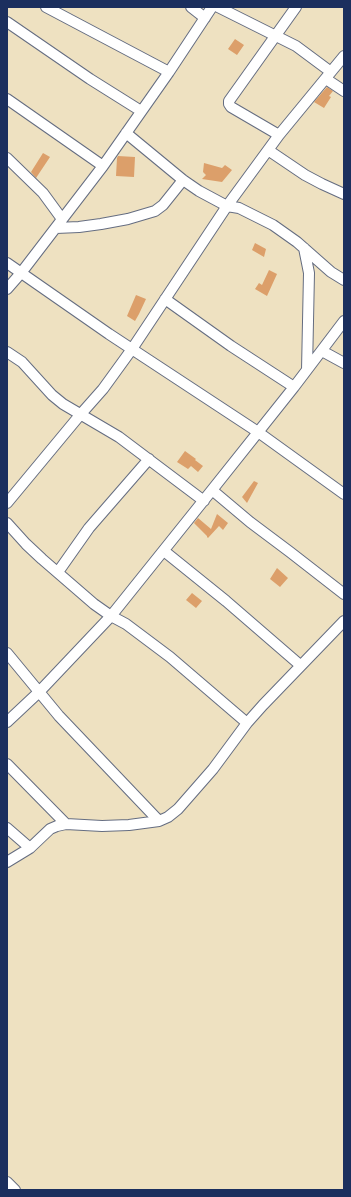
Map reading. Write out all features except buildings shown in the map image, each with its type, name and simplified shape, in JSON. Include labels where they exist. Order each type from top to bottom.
[{"type":"street","points":[[46,7],[170,72]]},
{"type":"street","points":[[191,7],[205,18]]},
{"type":"street","points":[[7,289],[103,166],[170,72],[212,7]]},
{"type":"street","points":[[218,7],[296,46],[344,91]]},
{"type":"street","points":[[279,135],[231,107],[229,101],[296,7]]},
{"type":"street","points":[[7,22],[90,79],[141,111]]},
{"type":"street","points":[[7,502],[103,389],[132,349],[227,206],[279,135],[344,56]]},
{"type":"street","points":[[7,100],[103,166]]},
{"type":"street","points":[[126,133],[183,180],[209,197],[227,206],[239,208],[268,222],[286,233],[331,272],[344,280]]},
{"type":"street","points":[[268,150],[305,175],[344,194]]},
{"type":"street","points":[[7,158],[39,189],[62,219]]},
{"type":"street","points":[[56,228],[100,224],[128,219],[155,211],[163,205],[183,180]]},
{"type":"street","points":[[304,248],[309,273],[307,370]]},
{"type":"street","points":[[7,263],[132,349],[258,432],[344,494]]},
{"type":"street","points":[[165,299],[294,387]]},
{"type":"street","points":[[7,722],[111,616],[204,501],[344,321]]},
{"type":"street","points":[[322,351],[344,363]]},
{"type":"street","points":[[7,352],[22,362],[52,395],[80,415],[107,430],[149,459],[204,501]]},
{"type":"street","points":[[58,572],[89,528],[149,459]]},
{"type":"street","points":[[212,490],[250,522],[344,594]]},
{"type":"street","points":[[7,523],[26,544],[94,604],[126,624],[170,657],[247,723]]},
{"type":"street","points":[[164,551],[236,609],[300,665]]},
{"type":"street","points":[[7,862],[30,848],[50,829],[57,826],[66,824],[102,826],[159,821],[168,817],[178,809],[213,768],[247,723],[344,620]]},
{"type":"street","points":[[7,653],[59,716],[159,821]]},
{"type":"street","points":[[7,764],[66,824]]},
{"type":"street","points":[[7,828],[30,848]]},
{"type":"street","points":[[7,1182],[15,1190]]}]
